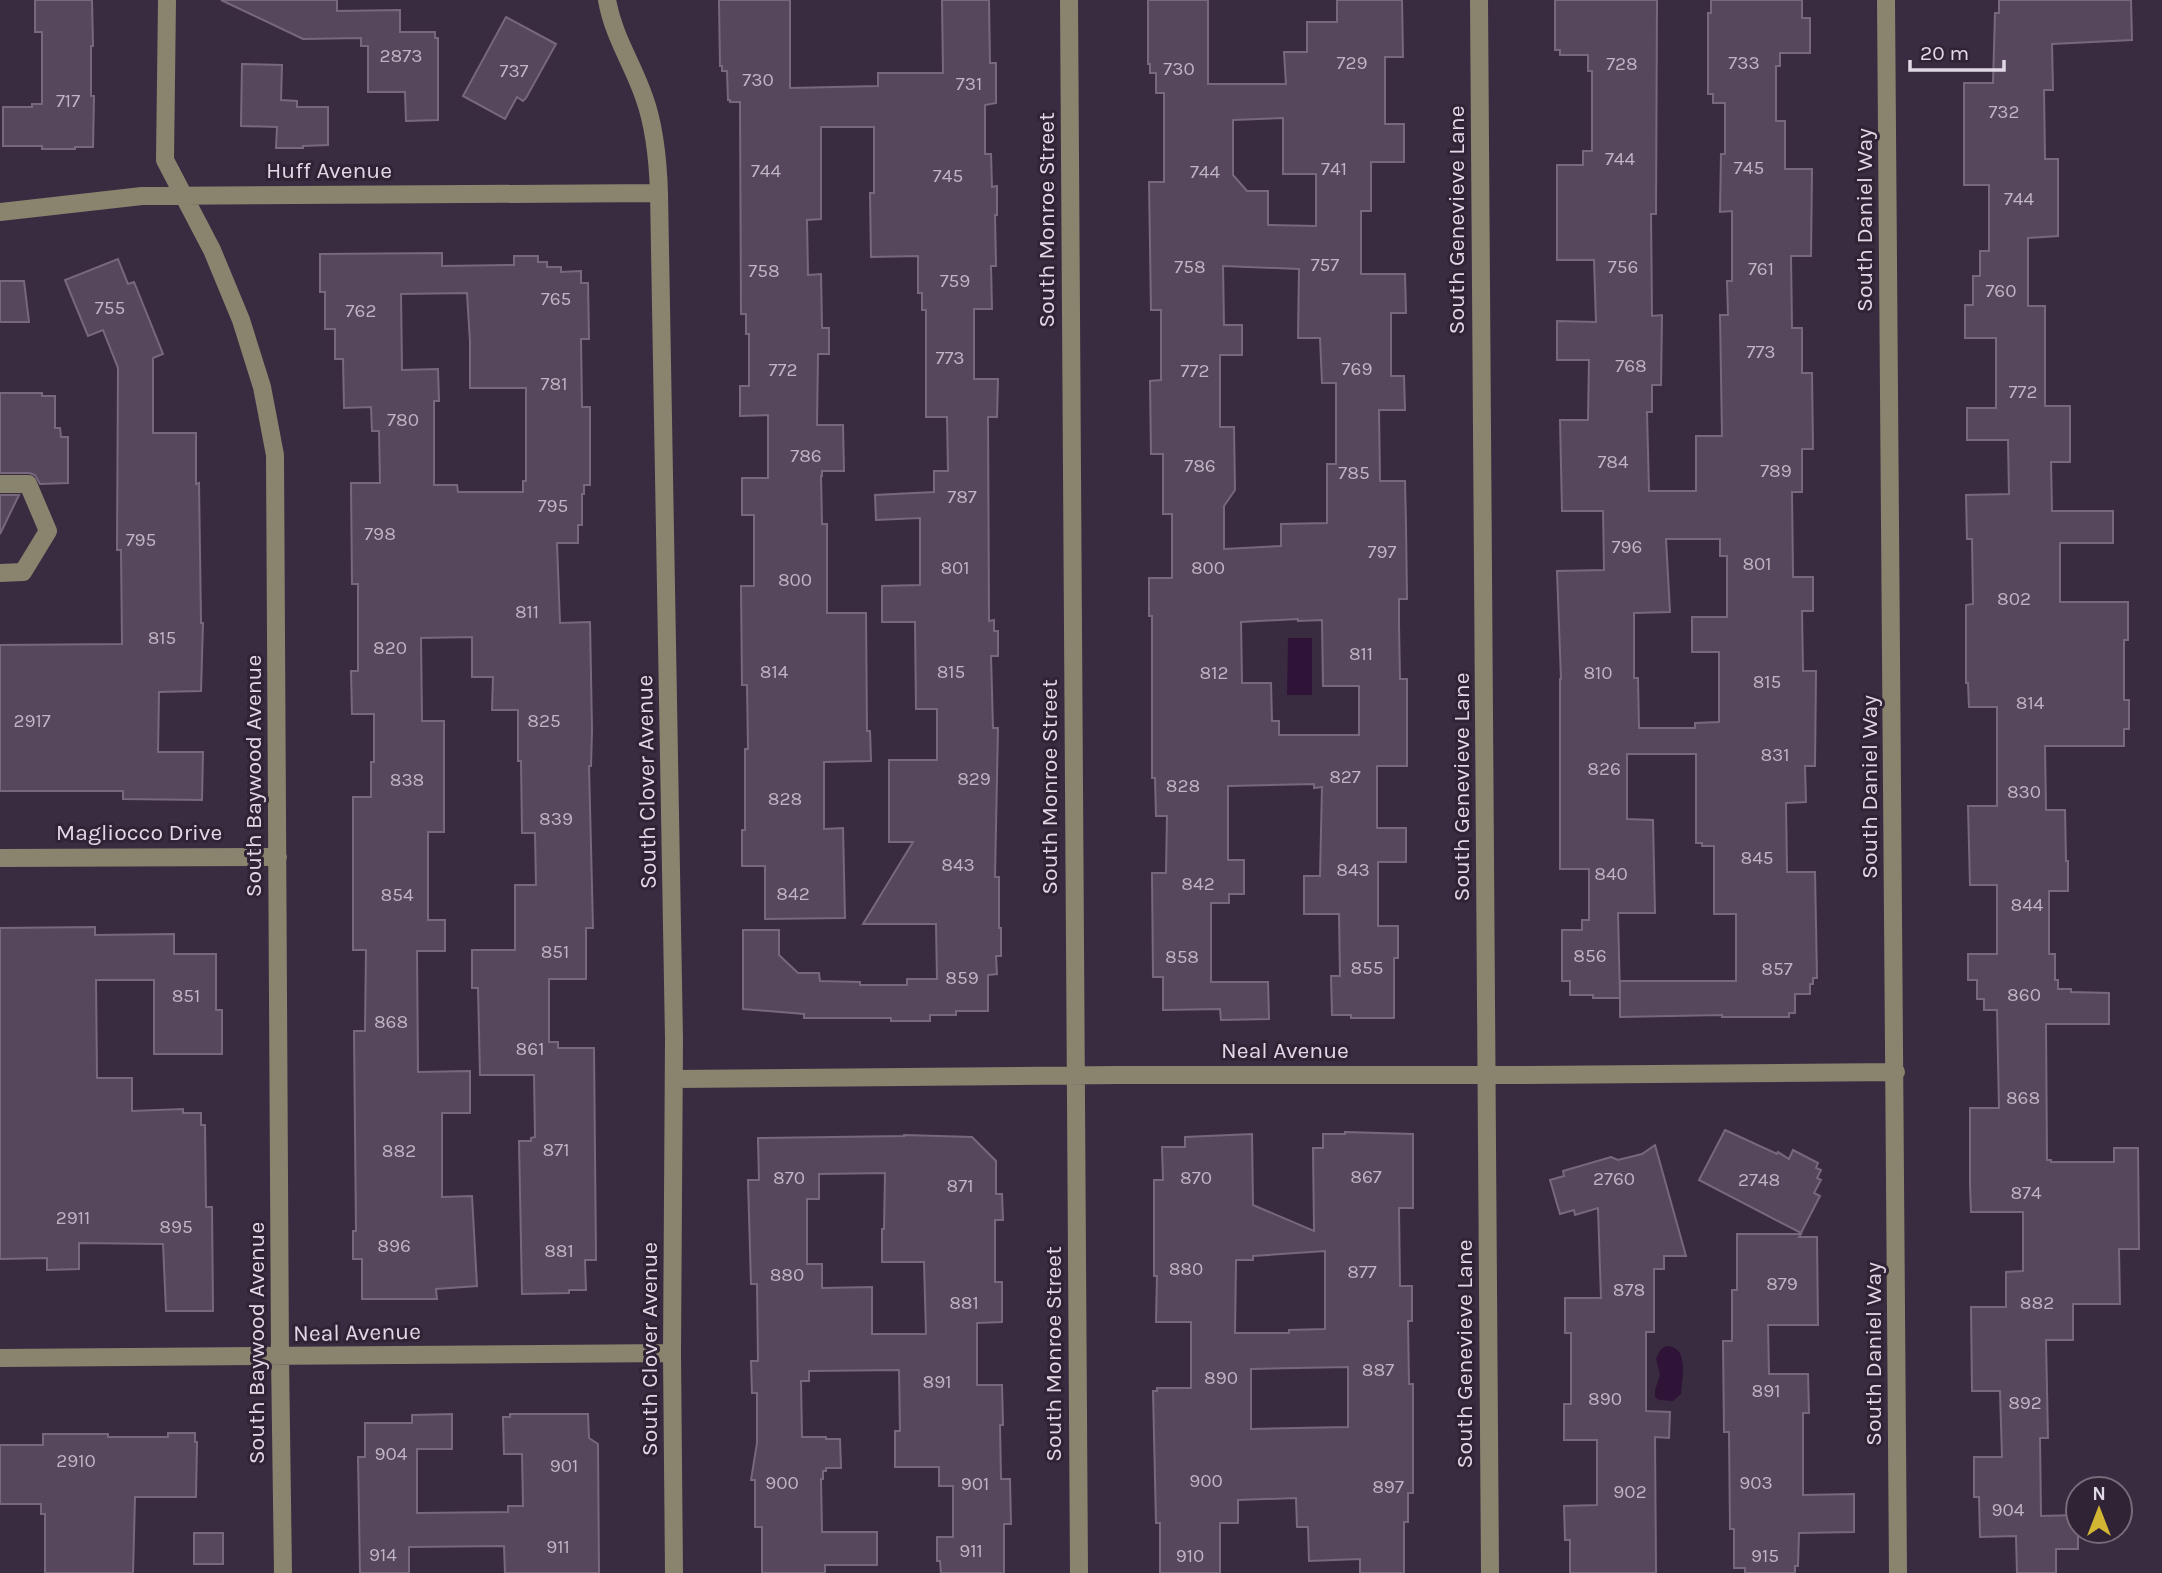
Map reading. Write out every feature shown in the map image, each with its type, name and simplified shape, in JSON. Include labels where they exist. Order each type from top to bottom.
[{"type":"street","name":"South Baywood Avenue","points":[[167,0],[165,160],[212,250],[241,320],[262,387],[275,455],[279,1357],[283,1573]]},
{"type":"street","name":"South Clover Avenue","points":[[607,0],[611,23],[645,98],[658,157],[675,1079],[672,1353],[674,1573]]},
{"type":"street","name":"South Monroe Street","points":[[1069,0],[1079,1573]]},
{"type":"street","name":"South Genevieve Lane","points":[[1479,0],[1490,1573]]},
{"type":"street","name":"South Daniel Way","points":[[1886,0],[1898,1573]]},
{"type":"street","name":"Huff Avenue","points":[[0,212],[142,196],[659,193]]},
{"type":"street","points":[[0,484],[28,484],[48,531],[23,572],[0,573]]},
{"type":"street","name":"Magliocco Drive","points":[[0,858],[278,857]]},
{"type":"street","name":"Neal Avenue","points":[[675,1079],[1896,1072]]},
{"type":"street","name":"Neal Avenue","points":[[0,1358],[672,1353]]},
{"type":"shaded area","points":[[1288,638],[1312,638],[1312,695],[1287,695]]},
{"type":"shaded area","points":[[1666,1346],[1679,1351],[1683,1364],[1681,1394],[1673,1401],[1655,1397],[1660,1375],[1656,1358]]},
{"type":"building","points":[[35,0],[92,0],[93,147],[42,149],[42,146],[3,146],[3,107],[32,107],[32,104],[42,104],[42,32],[35,32]]},
{"type":"building","points":[[221,0],[337,0],[337,11],[400,10],[400,32],[435,32],[435,38],[438,38],[438,120],[406,121],[405,92],[368,92],[368,46],[361,46],[361,38],[303,39]]},
{"type":"building","points":[[719,0],[790,0],[790,88],[878,86],[878,73],[943,73],[942,0],[989,0],[990,63],[996,63],[996,103],[985,105],[985,154],[991,154],[992,187],[997,186],[996,266],[991,266],[992,309],[974,309],[974,379],[998,379],[997,417],[988,417],[989,621],[994,620],[994,631],[998,631],[998,656],[991,656],[993,728],[998,728],[995,877],[999,877],[1001,956],[996,956],[997,974],[988,975],[988,1011],[956,1011],[956,1015],[930,1015],[930,1021],[891,1021],[891,1018],[804,1018],[804,1014],[743,1009],[743,930],[779,930],[779,955],[798,973],[819,973],[820,981],[860,982],[860,985],[907,985],[907,979],[937,979],[936,924],[863,924],[913,842],[889,842],[889,760],[937,760],[937,709],[916,709],[915,622],[882,622],[882,586],[920,585],[920,518],[876,520],[875,495],[934,492],[934,471],[948,471],[947,417],[926,417],[926,310],[922,310],[922,293],[918,293],[918,256],[871,257],[870,193],[874,193],[874,127],[821,127],[821,219],[807,220],[808,275],[821,274],[822,328],[829,328],[829,354],[818,354],[817,425],[843,425],[844,471],[822,471],[821,476],[822,524],[827,524],[827,613],[866,613],[867,731],[870,731],[871,761],[824,762],[824,829],[843,828],[845,918],[765,919],[765,866],[742,866],[745,749],[748,749],[747,685],[742,685],[741,586],[754,586],[754,515],[742,515],[742,478],[768,478],[768,415],[740,416],[740,386],[749,386],[749,334],[746,334],[746,314],[741,314],[740,102],[728,100],[727,71],[722,71],[720,66]]},
{"type":"building","points":[[1148,0],[1208,0],[1208,84],[1286,84],[1284,52],[1307,52],[1307,22],[1337,22],[1337,0],[1402,0],[1403,57],[1385,57],[1385,124],[1404,124],[1404,162],[1371,162],[1371,211],[1361,211],[1361,274],[1405,274],[1406,313],[1391,313],[1391,376],[1404,376],[1405,410],[1379,410],[1380,481],[1405,481],[1407,599],[1399,599],[1399,625],[1400,679],[1407,679],[1407,766],[1377,766],[1377,828],[1406,828],[1406,862],[1378,862],[1378,926],[1398,926],[1398,958],[1394,958],[1394,1018],[1332,1015],[1331,976],[1340,976],[1339,914],[1304,914],[1304,876],[1320,876],[1322,787],[1314,788],[1314,784],[1228,786],[1228,860],[1244,860],[1244,894],[1229,894],[1229,903],[1211,903],[1211,982],[1268,982],[1269,1019],[1221,1020],[1220,1009],[1163,1010],[1163,977],[1153,977],[1152,873],[1166,873],[1167,816],[1156,816],[1155,778],[1152,778],[1152,616],[1149,616],[1149,578],[1172,578],[1172,514],[1163,514],[1163,454],[1151,454],[1150,381],[1161,380],[1161,310],[1151,310],[1149,182],[1164,182],[1164,93],[1156,93],[1156,73],[1150,73]],"holes":[[[1283,118],[1283,174],[1316,174],[1316,226],[1268,225],[1268,191],[1247,191],[1233,175],[1233,120]],[[1223,266],[1299,269],[1298,338],[1320,338],[1322,383],[1336,383],[1336,464],[1327,464],[1327,523],[1281,524],[1281,546],[1224,549],[1224,506],[1235,490],[1234,427],[1220,427],[1220,355],[1242,355],[1242,325],[1224,325]],[[1322,620],[1323,686],[1359,686],[1359,735],[1279,735],[1279,721],[1272,721],[1271,683],[1242,683],[1241,622]]]},
{"type":"building","points":[[1555,0],[1657,0],[1656,214],[1651,214],[1652,316],[1662,315],[1661,385],[1652,385],[1652,412],[1647,412],[1649,491],[1696,491],[1696,436],[1722,436],[1720,315],[1728,315],[1727,281],[1732,281],[1732,211],[1720,212],[1721,154],[1725,154],[1725,103],[1713,103],[1713,94],[1708,94],[1708,13],[1711,13],[1711,0],[1802,0],[1802,18],[1810,18],[1810,53],[1780,53],[1780,66],[1776,66],[1776,121],[1785,121],[1785,169],[1812,169],[1811,256],[1791,256],[1792,328],[1802,328],[1802,373],[1812,373],[1813,449],[1802,449],[1802,492],[1792,492],[1793,577],[1813,577],[1813,611],[1802,611],[1803,671],[1816,671],[1815,766],[1805,766],[1806,802],[1786,803],[1787,872],[1815,872],[1817,978],[1813,978],[1813,984],[1810,984],[1810,994],[1795,994],[1795,1013],[1789,1013],[1789,1017],[1620,1017],[1620,998],[1570,995],[1570,981],[1562,981],[1562,930],[1582,930],[1582,920],[1589,920],[1589,869],[1560,869],[1561,679],[1557,571],[1604,570],[1603,511],[1562,511],[1560,420],[1588,420],[1589,360],[1557,360],[1557,321],[1596,322],[1594,260],[1557,260],[1557,165],[1583,165],[1583,151],[1592,151],[1592,71],[1588,71],[1588,55],[1560,55],[1560,50],[1555,50]],"holes":[[[1666,539],[1720,539],[1720,556],[1727,556],[1727,617],[1692,617],[1692,652],[1719,652],[1719,722],[1695,723],[1695,728],[1639,728],[1638,678],[1634,678],[1634,613],[1670,612]],[[1627,754],[1696,754],[1696,843],[1714,846],[1714,914],[1736,914],[1736,981],[1620,981],[1620,998],[1618,913],[1655,913],[1653,820],[1627,819]]]},
{"type":"building","points":[[1999,0],[2131,0],[2132,40],[2052,44],[2053,90],[2044,90],[2045,159],[2058,159],[2058,236],[2028,238],[2028,306],[2045,306],[2045,406],[2070,406],[2070,462],[2051,462],[2052,511],[2113,511],[2113,543],[2060,543],[2060,602],[2128,602],[2128,640],[2124,640],[2124,700],[2129,700],[2129,729],[2124,729],[2124,746],[2045,746],[2046,810],[2065,810],[2068,861],[2068,891],[2049,891],[2049,954],[2055,954],[2055,980],[2058,980],[2058,989],[2109,993],[2109,1024],[2046,1024],[2047,1160],[2114,1162],[2114,1148],[2138,1148],[2139,1249],[2119,1249],[2120,1304],[2073,1304],[2073,1340],[2046,1340],[2048,1438],[2040,1438],[2041,1516],[2064,1515],[2064,1545],[2078,1545],[2078,1549],[2056,1549],[2056,1573],[2017,1573],[2016,1536],[1980,1537],[1979,1497],[1974,1497],[1974,1457],[2002,1457],[2000,1391],[1972,1391],[1971,1307],[2006,1307],[2006,1272],[2023,1271],[2023,1212],[1971,1212],[1970,1185],[1970,1108],[1999,1108],[1997,1010],[1984,1010],[1984,999],[1977,999],[1977,980],[1968,980],[1968,954],[1997,954],[1997,885],[1970,885],[1968,806],[1997,806],[1997,707],[1969,707],[1966,683],[1966,605],[1973,604],[1972,539],[1967,539],[1966,495],[2009,494],[2008,440],[1967,440],[1967,408],[1996,408],[1996,338],[1965,338],[1965,305],[1973,305],[1973,276],[1980,276],[1980,251],[1989,251],[1989,185],[1964,185],[1964,83],[1993,83],[1995,13],[1999,13]]},
{"type":"building","points":[[506,17],[556,44],[526,98],[523,101],[517,97],[505,119],[463,96]]},
{"type":"building","points":[[242,64],[282,65],[281,100],[297,101],[297,107],[328,107],[328,145],[276,148],[277,127],[241,126]]},
{"type":"building","points":[[442,253],[442,266],[514,265],[514,256],[538,256],[538,262],[547,262],[547,267],[561,267],[561,272],[581,271],[581,283],[588,283],[589,339],[581,339],[582,407],[590,407],[590,485],[584,485],[582,494],[582,525],[578,525],[578,543],[557,543],[560,623],[590,622],[592,730],[589,766],[593,928],[586,928],[586,979],[549,979],[549,1042],[558,1042],[558,1048],[594,1048],[596,1260],[585,1260],[586,1290],[522,1294],[519,1141],[531,1141],[531,1138],[535,1137],[534,1075],[480,1075],[478,988],[472,988],[472,950],[515,950],[515,885],[536,885],[535,833],[522,833],[518,710],[492,710],[493,677],[472,677],[472,637],[421,638],[422,721],[444,721],[444,832],[428,832],[428,920],[445,920],[445,951],[417,951],[418,1072],[470,1071],[470,1113],[442,1113],[442,1197],[472,1196],[477,1286],[436,1289],[437,1299],[362,1299],[362,1259],[353,1259],[353,1231],[356,1231],[354,1031],[365,1031],[366,950],[353,950],[353,797],[371,797],[374,714],[352,714],[351,671],[358,671],[358,584],[352,584],[351,483],[380,483],[379,431],[372,431],[371,407],[344,408],[343,359],[335,359],[335,329],[325,329],[325,292],[320,292],[320,254]],"holes":[[[467,293],[470,388],[526,388],[526,481],[523,481],[523,492],[458,492],[457,485],[434,485],[434,401],[439,401],[438,369],[402,370],[401,294]]]},
{"type":"building","points":[[118,259],[128,284],[134,282],[163,354],[153,358],[153,433],[196,433],[203,623],[201,691],[159,692],[158,752],[203,752],[202,800],[123,799],[123,791],[0,791],[0,645],[122,644],[121,550],[117,550],[118,368],[103,330],[88,336],[65,280]]},
{"type":"building","points":[[0,281],[24,281],[29,322],[0,322]]},
{"type":"building","points":[[0,393],[42,393],[42,396],[55,396],[55,428],[60,428],[61,437],[68,437],[68,483],[40,484],[35,475],[29,473],[0,473]]},
{"type":"building","points":[[0,495],[19,495],[0,534]]},
{"type":"building","points":[[95,927],[95,935],[174,934],[174,954],[216,954],[216,1010],[222,1010],[222,1054],[154,1054],[154,980],[96,980],[97,1078],[132,1078],[132,1111],[183,1109],[183,1113],[201,1113],[201,1125],[205,1125],[206,1207],[212,1207],[213,1311],[166,1311],[163,1244],[79,1243],[79,1269],[47,1270],[47,1258],[0,1259],[0,928]]},
{"type":"building","points":[[1725,1130],[1789,1159],[1793,1150],[1818,1163],[1816,1168],[1821,1170],[1817,1178],[1821,1180],[1814,1193],[1820,1196],[1801,1233],[1699,1180]]},
{"type":"building","points":[[1252,1134],[1253,1205],[1314,1231],[1313,1148],[1323,1148],[1323,1134],[1413,1134],[1413,1208],[1399,1208],[1400,1286],[1412,1286],[1412,1321],[1408,1321],[1409,1384],[1413,1384],[1413,1493],[1408,1493],[1408,1522],[1404,1522],[1404,1573],[1360,1573],[1360,1559],[1309,1561],[1308,1527],[1297,1527],[1296,1498],[1238,1500],[1238,1523],[1220,1523],[1220,1573],[1160,1573],[1153,1391],[1157,1391],[1157,1388],[1191,1388],[1191,1322],[1156,1322],[1154,1180],[1163,1180],[1162,1147],[1185,1147],[1185,1137]],"holes":[[[1325,1251],[1325,1329],[1289,1330],[1289,1333],[1235,1333],[1236,1260],[1253,1260],[1253,1256]],[[1348,1367],[1348,1427],[1251,1429],[1251,1369]]]},
{"type":"building","points":[[972,1137],[996,1161],[996,1194],[1002,1194],[1003,1220],[995,1220],[995,1282],[1002,1282],[1002,1322],[977,1323],[977,1385],[1002,1385],[1001,1479],[1010,1479],[1011,1524],[1004,1524],[1004,1573],[941,1573],[940,1561],[937,1561],[937,1537],[953,1537],[953,1486],[939,1486],[939,1467],[895,1467],[895,1431],[900,1431],[899,1370],[809,1371],[809,1381],[801,1381],[802,1437],[840,1439],[841,1468],[826,1468],[821,1479],[822,1532],[877,1532],[877,1565],[825,1565],[825,1573],[762,1573],[762,1527],[755,1527],[755,1480],[751,1480],[757,1443],[757,1393],[752,1393],[751,1361],[758,1361],[757,1284],[751,1284],[748,1180],[759,1180],[758,1138]],"holes":[[[885,1173],[882,1262],[924,1262],[926,1334],[872,1334],[872,1287],[822,1288],[822,1264],[807,1264],[807,1199],[819,1199],[819,1174]]]},
{"type":"building","points":[[1655,1145],[1686,1256],[1664,1256],[1664,1269],[1654,1269],[1654,1332],[1646,1332],[1646,1411],[1670,1412],[1669,1438],[1655,1437],[1656,1573],[1570,1573],[1570,1540],[1565,1540],[1564,1506],[1597,1505],[1597,1440],[1564,1440],[1564,1404],[1571,1404],[1571,1333],[1565,1333],[1565,1298],[1601,1298],[1598,1208],[1575,1215],[1574,1210],[1560,1214],[1550,1180],[1564,1176],[1563,1171],[1611,1157],[1618,1160],[1642,1154]]},
{"type":"building","points":[[1737,1234],[1801,1234],[1799,1237],[1817,1237],[1818,1325],[1768,1325],[1769,1374],[1808,1374],[1809,1413],[1803,1413],[1803,1495],[1854,1494],[1854,1532],[1799,1533],[1798,1566],[1795,1566],[1795,1573],[1745,1573],[1745,1568],[1734,1568],[1734,1529],[1730,1529],[1729,1432],[1724,1432],[1723,1341],[1732,1341],[1732,1290],[1737,1290]]},
{"type":"building","points":[[452,1414],[452,1449],[417,1449],[417,1513],[508,1512],[508,1506],[523,1506],[522,1454],[504,1454],[503,1417],[510,1417],[510,1414],[588,1414],[589,1438],[598,1444],[599,1573],[505,1573],[504,1546],[409,1547],[409,1573],[360,1573],[358,1457],[365,1457],[365,1423],[412,1423],[412,1415]]},
{"type":"building","points":[[168,1433],[195,1433],[196,1497],[135,1497],[133,1573],[45,1573],[45,1514],[41,1514],[41,1504],[0,1504],[0,1445],[43,1445],[43,1434],[168,1437]]},
{"type":"building","points":[[194,1533],[223,1533],[223,1564],[194,1564]]}]
